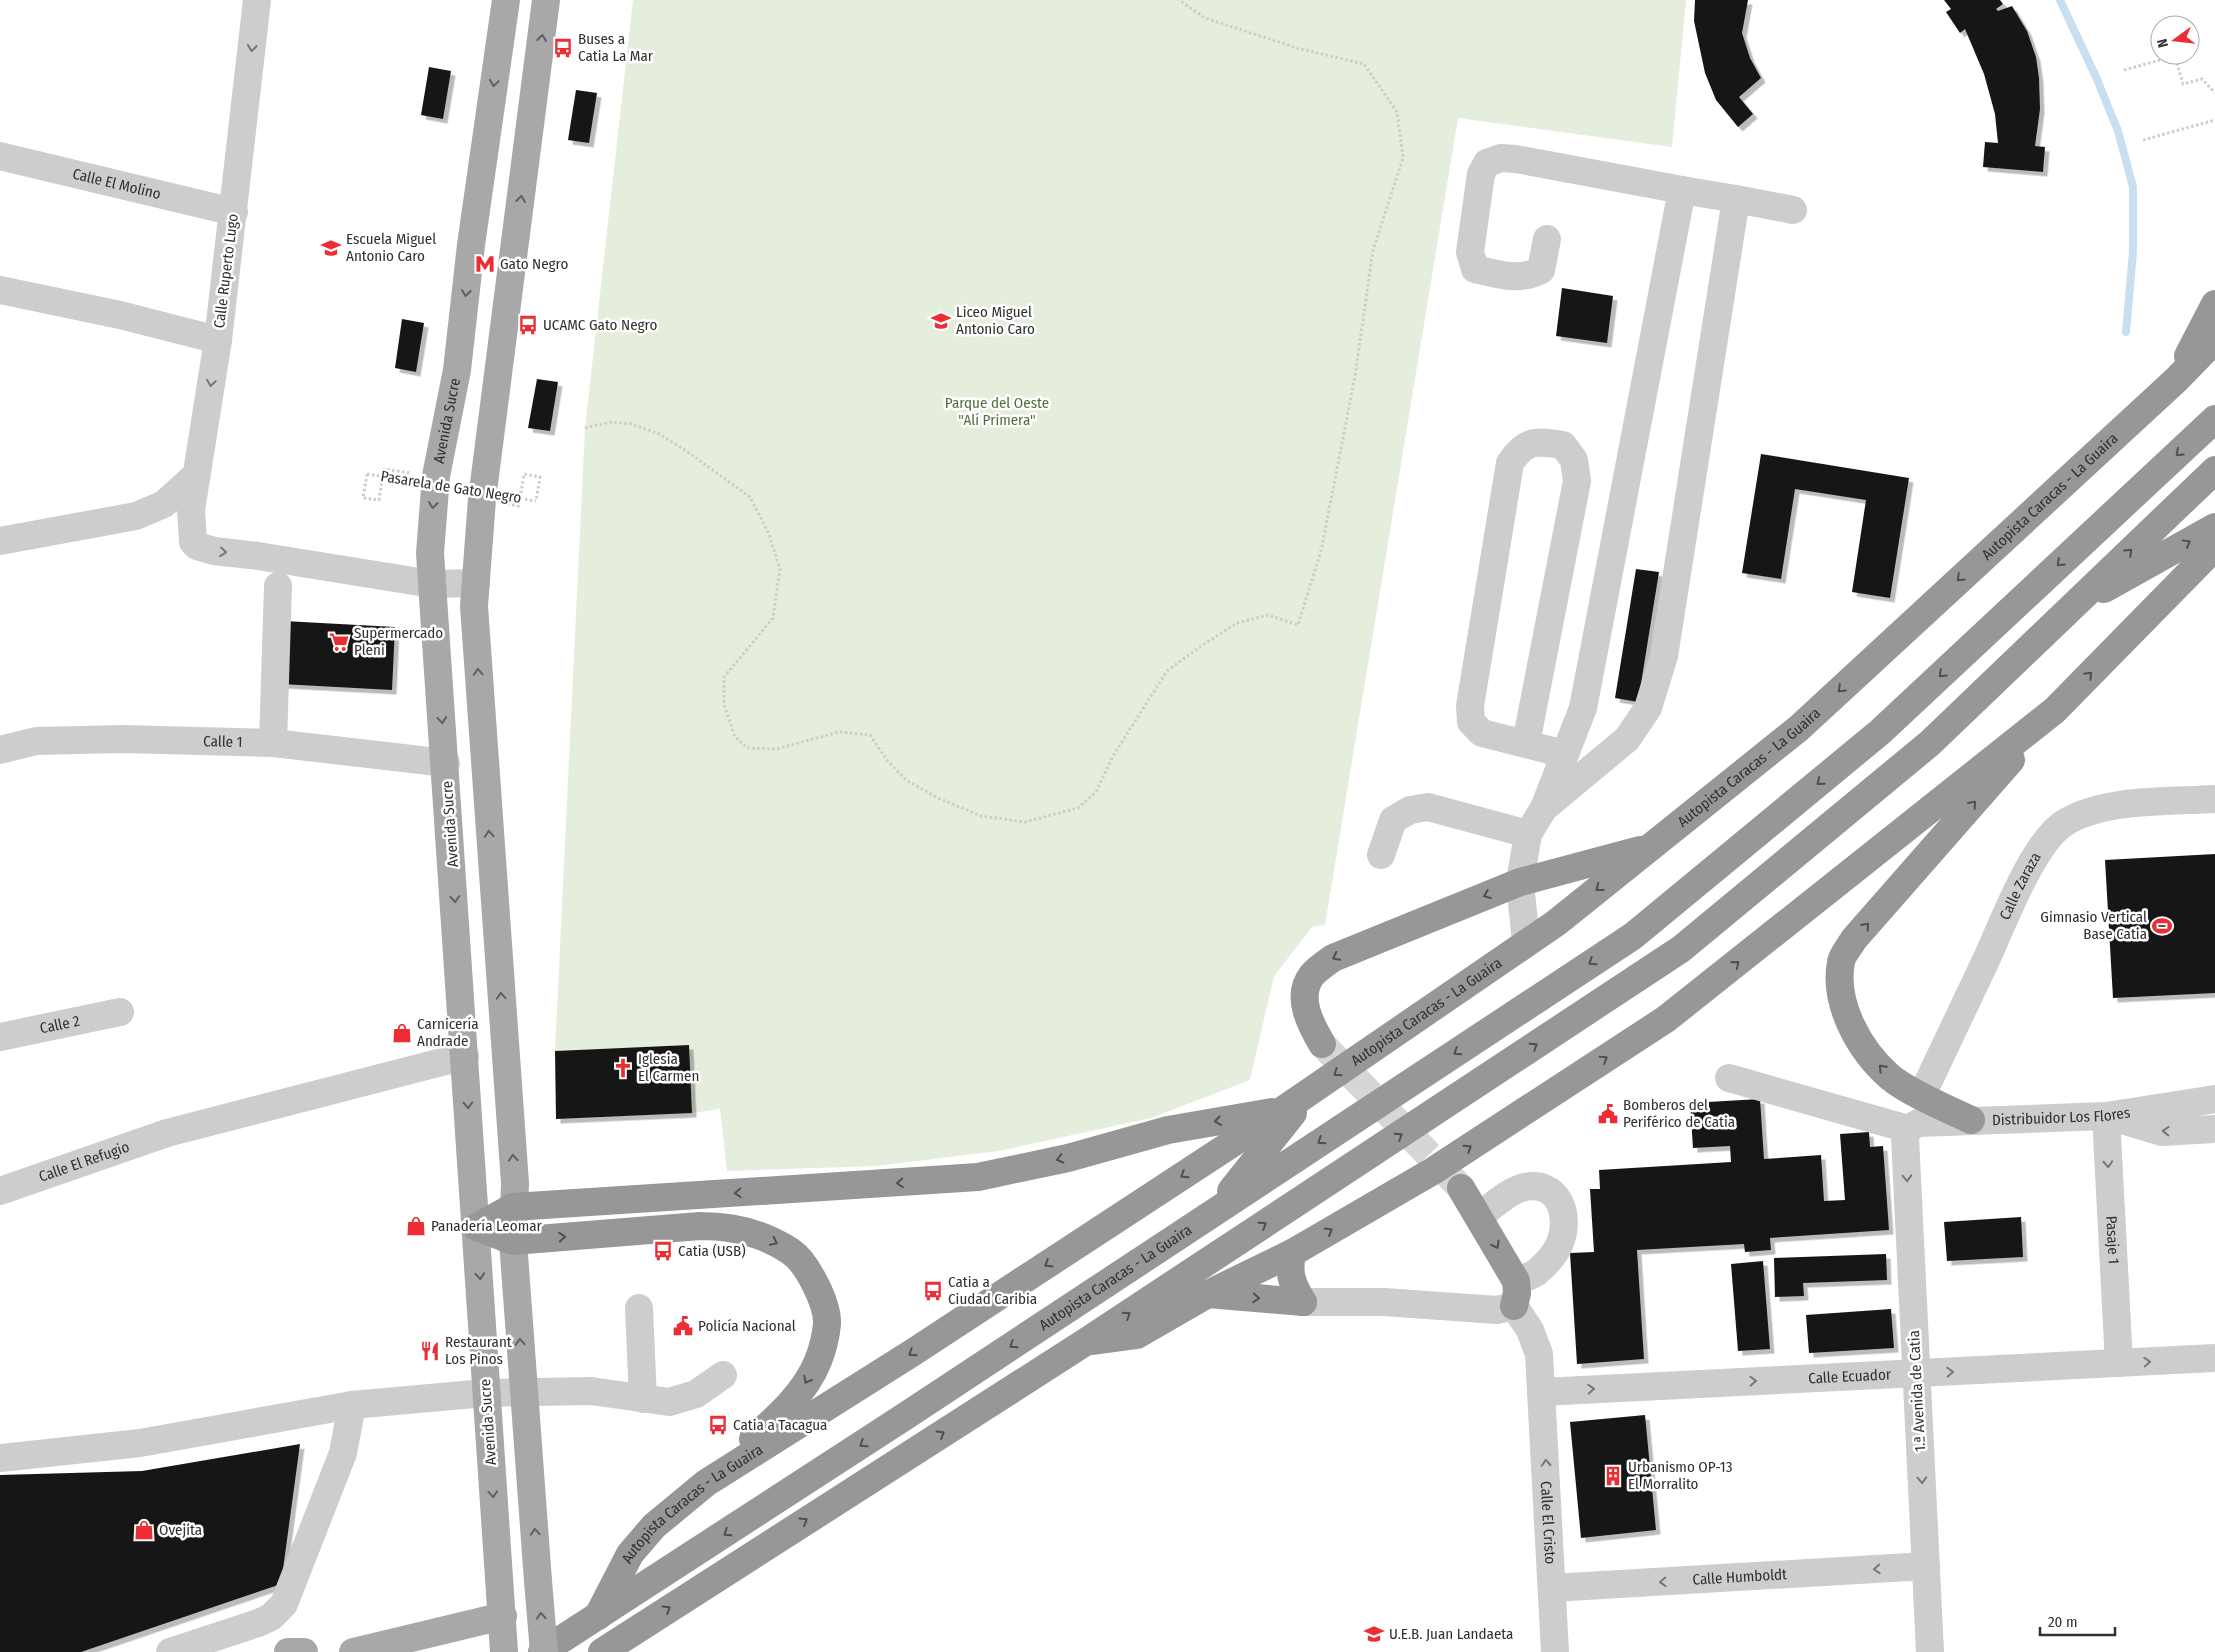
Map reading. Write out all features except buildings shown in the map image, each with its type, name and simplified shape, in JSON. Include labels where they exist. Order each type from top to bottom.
[{"type":"highway","points":[[2176,380],[2215,304]]},
{"type":"highway","name":"Autopista Caracas - La Guaira","points":[[598,1617],[630,1554],[654,1526],[706,1483],[912,1353],[1283,1110],[1556,923],[1799,728],[2176,380],[2215,340]]},
{"type":"highway","name":"Autopista Caracas - La Guaira","points":[[543,1652],[1633,936],[1880,732],[2215,419]]},
{"type":"highway","points":[[602,1652],[1086,1341],[1682,949],[1930,743],[2215,470]]},
{"type":"highway","points":[[2068,610],[2215,527]]},
{"type":"highway","points":[[1971,1120],[1892,1078],[1870,1056],[1852,1026],[1839,987],[1841,960],[1854,939],[2054,710],[2215,547]]},
{"type":"highway","points":[[1086,1341],[1137,1335],[1208,1294],[1292,1253],[1433,1171],[1666,1019],[2054,710]]},
{"type":"highway","points":[[1322,1044],[1308,1019],[1305,995],[1311,976],[1333,958],[1520,882],[1651,847]]},
{"type":"highway","points":[[1214,1212],[1309,1092]]},
{"type":"highway","points":[[477,1227],[513,1207],[978,1177],[1068,1158],[1168,1130],[1283,1110]]},
{"type":"highway","points":[[1461,1188],[1479,1216],[1515,1293]]},
{"type":"highway","points":[[477,1227],[513,1241],[700,1226],[728,1226],[772,1241],[792,1252],[811,1274],[820,1294],[827,1322],[818,1361],[803,1388],[778,1416],[706,1483]]},
{"type":"highway","points":[[1292,1253],[1289,1270],[1294,1288],[1303,1302]]},
{"type":"highway","points":[[1208,1294],[1303,1302]]},
{"type":"main road","name":"Avenida Sucre","points":[[503,1634],[446,763],[430,553],[435,489],[457,370],[471,245],[506,0]]},
{"type":"main road","points":[[543,1652],[513,1241],[515,1184],[478,670],[476,583],[482,499],[546,0]]},
{"type":"main road","points":[[353,1652],[503,1634]]},
{"type":"main road","points":[[288,1652],[304,1652]]},
{"type":"street","name":"Calle Ruperto Lugo","points":[[257,0],[218,340],[191,510],[192,541],[204,549],[432,584]]},
{"type":"street","name":"Calle El Molino","points":[[0,156],[234,212]]},
{"type":"street","points":[[1547,239],[1541,270],[1529,276],[1516,277],[1475,269],[1470,252],[1481,174],[1487,162],[1501,158],[1516,159],[1793,210]]},
{"type":"street","points":[[1526,943],[1520,882],[1528,834],[1544,808],[1583,708],[1682,190]]},
{"type":"street","points":[[1544,808],[1627,739],[1648,708],[1664,656],[1736,199]]},
{"type":"street","points":[[0,290],[120,315],[218,340]]},
{"type":"street","points":[[1526,743],[1576,481],[1574,460],[1563,445],[1536,440],[1518,451],[1510,464],[1470,706],[1471,722],[1482,733],[1565,754]]},
{"type":"street","points":[[0,541],[136,516],[164,504],[197,474]]},
{"type":"street","points":[[432,584],[476,583]]},
{"type":"street","points":[[273,743],[278,586]]},
{"type":"street","name":"Calle 1","points":[[0,750],[36,741],[123,739],[273,743],[446,763]]},
{"type":"street","name":"Calle Zaraza","points":[[1922,1095],[2023,881],[2049,837],[2065,822],[2084,814],[2121,805],[2215,798]]},
{"type":"street","points":[[1381,855],[1394,820],[1410,810],[1428,807],[1528,834]]},
{"type":"street","name":"Calle 2","points":[[0,1037],[120,1012]]},
{"type":"street","name":"Calle El Refugio","points":[[0,1191],[167,1133],[465,1056]]},
{"type":"street","points":[[1729,1078],[1908,1130]]},
{"type":"street","name":"Distribuidor Los Flores","points":[[1908,1130],[1911,1125],[1918,1123],[2106,1116],[2215,1099]]},
{"type":"street","points":[[2106,1116],[2162,1132],[2215,1129]]},
{"type":"street","name":"Pasaje 1","points":[[2106,1116],[2118,1364]]},
{"type":"street","name":"1.ª Avenida de Catia","points":[[1908,1130],[1905,1137],[1930,1652]]},
{"type":"street","points":[[1303,1302],[1384,1302],[1497,1310],[1536,1273],[1559,1246],[1563,1224],[1562,1208],[1552,1191],[1544,1188],[1522,1188],[1479,1216]]},
{"type":"street","name":"Calle El Cristo","points":[[1515,1293],[1539,1354],[1555,1652]]},
{"type":"street","points":[[639,1308],[643,1399]]},
{"type":"street","name":"Calle Ecuador","points":[[1542,1392],[2215,1358]]},
{"type":"street","points":[[0,1458],[140,1443],[352,1405],[486,1393],[524,1390],[591,1391],[669,1402],[696,1394],[723,1375]]},
{"type":"street","points":[[170,1652],[258,1623],[271,1617],[284,1604],[344,1453],[352,1405]]},
{"type":"street","name":"Calle Humboldt","points":[[1552,1588],[1926,1566]]},
{"type":"path","points":[[585,428],[610,422],[631,424],[659,434],[685,450],[750,497],[768,532],[780,569],[773,618],[724,677],[724,704],[735,737],[747,748],[776,749],[839,732],[870,735],[887,760],[906,780],[938,798],[981,816],[1025,822],[1078,808],[1096,792],[1113,756],[1167,671],[1237,623],[1268,615],[1298,625],[1321,551],[1356,376],[1373,250],[1403,158],[1397,112],[1364,64],[1297,48],[1206,18],[1180,0]]},
{"type":"path","points":[[2124,70],[2175,56],[2183,84],[2202,79],[2215,93]]},
{"type":"path","points":[[2143,140],[2215,120]]},
{"type":"path","name":"Pasarela de Gato Negro","points":[[384,469],[379,500],[363,498],[367,474],[536,500],[540,477],[524,474],[519,506]]},
{"type":"green space","name":"Parque del Oeste \"Alí Primera\"","points":[[633,0],[1686,0],[1672,147],[1458,118],[1325,925],[1312,927],[1274,976],[1250,1080],[1151,1118],[999,1151],[876,1166],[727,1171],[720,1109],[692,1113],[689,1045],[555,1051],[585,428]]},
{"type":"waterway","points":[[2060,0],[2096,77],[2118,131],[2133,187],[2133,252],[2126,332]]},
{"type":"tunnel","points":[[1322,1044],[1461,1188]]},
{"type":"place","name":"Buses a Catia La Mar","points":[[563,48]]},
{"type":"place","name":"Escuela Miguel Antonio Caro","points":[[331,248]]},
{"type":"place","name":"Gato Negro","points":[[485,264]]},
{"type":"place","name":"Liceo Miguel Antonio Caro","points":[[941,321]]},
{"type":"place","name":"UCAMC Gato Negro","points":[[528,325]]},
{"type":"place","name":"Supermercado Pleni","points":[[339,642]]},
{"type":"place","name":"Gimnasio Vertical Base Catia","points":[[2162,926]]},
{"type":"place","name":"Carnicería Andrade","points":[[402,1033]]},
{"type":"place","name":"Iglesia El Carmen","points":[[623,1068]]},
{"type":"place","name":"Bomberos del Periférico de Catia","points":[[1608,1114]]},
{"type":"place","name":"Panadería Leomar","points":[[416,1226]]},
{"type":"place","name":"Catia (USB)","points":[[663,1251]]},
{"type":"place","name":"Catia a Ciudad Caribia","points":[[933,1291]]},
{"type":"place","name":"Policía Nacional","points":[[683,1326]]},
{"type":"place","name":"Restaurant Los Pinos","points":[[430,1351]]},
{"type":"place","name":"Catia a Tacagua","points":[[718,1425]]},
{"type":"place","name":"Urbanismo OP-13 El Morralito","points":[[1613,1476]]},
{"type":"place","name":"Ovejita","points":[[144,1530]]},
{"type":"place","name":"U.E.B. Juan Landaeta","points":[[1374,1634]]}]
